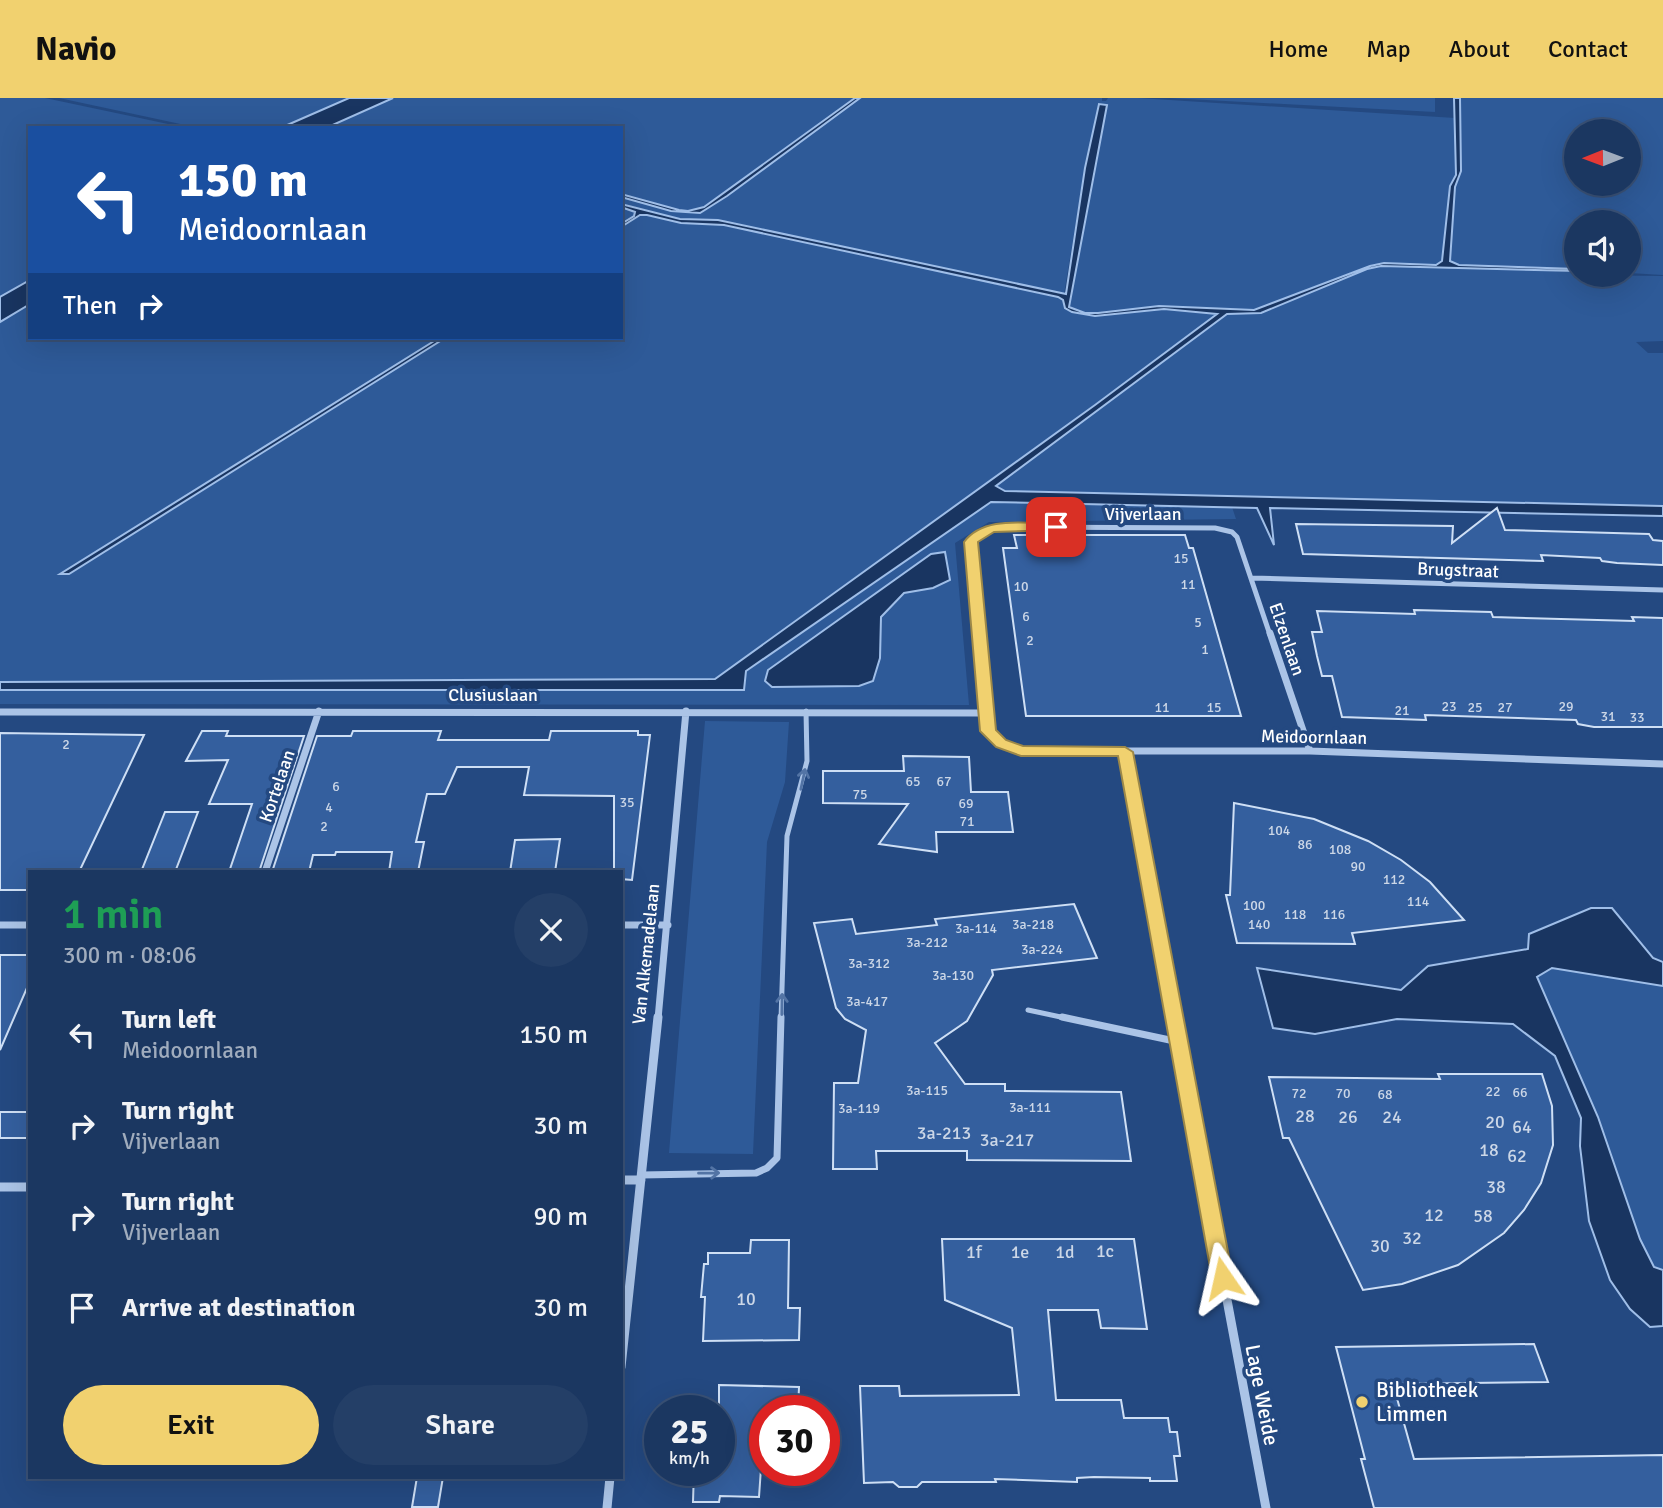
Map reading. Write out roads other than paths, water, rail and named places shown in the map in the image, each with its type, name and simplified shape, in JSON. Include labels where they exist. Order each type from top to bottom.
[{"type":"street","name":"Vijverlaan","points":[[986,713],[971,542],[976,536],[992,528],[1030,527],[1215,528],[1225,529],[1237,537]]},
{"type":"street","name":"Elzenlaan","points":[[1237,537],[1310,751]]},
{"type":"street","name":"Brugstraat","points":[[1252,578],[1663,590]]},
{"type":"street","name":"Kortelaan","points":[[266,870],[319,711]]},
{"type":"street","name":"Van Alkemadelaan","points":[[623,1348],[668,925],[686,711]]},
{"type":"street","name":"Clusiuslaan","points":[[0,712],[986,713]]},
{"type":"street","name":"Meidoornlaan","points":[[986,713],[988,731],[1010,748],[1021,751],[1310,751],[1663,764]]},
{"type":"street","name":"Lage Weide","points":[[1125,752],[1266,1508]]},
{"type":"street","points":[[0,925],[28,925]]},
{"type":"street","points":[[623,925],[668,925]]},
{"type":"street","points":[[623,1180],[641,1177]]},
{"type":"street","points":[[0,1187],[28,1187]]},
{"type":"street","points":[[607,1508],[610,1479]]},
{"type":"lane","points":[[641,1177],[756,1173],[768,1168],[777,1158],[787,836],[807,761],[806,711]]},
{"type":"lane","points":[[1028,1010],[1179,1042]]},
{"type":"place","name":"Bibliotheek Limmen","points":[[1362,1402]]}]
